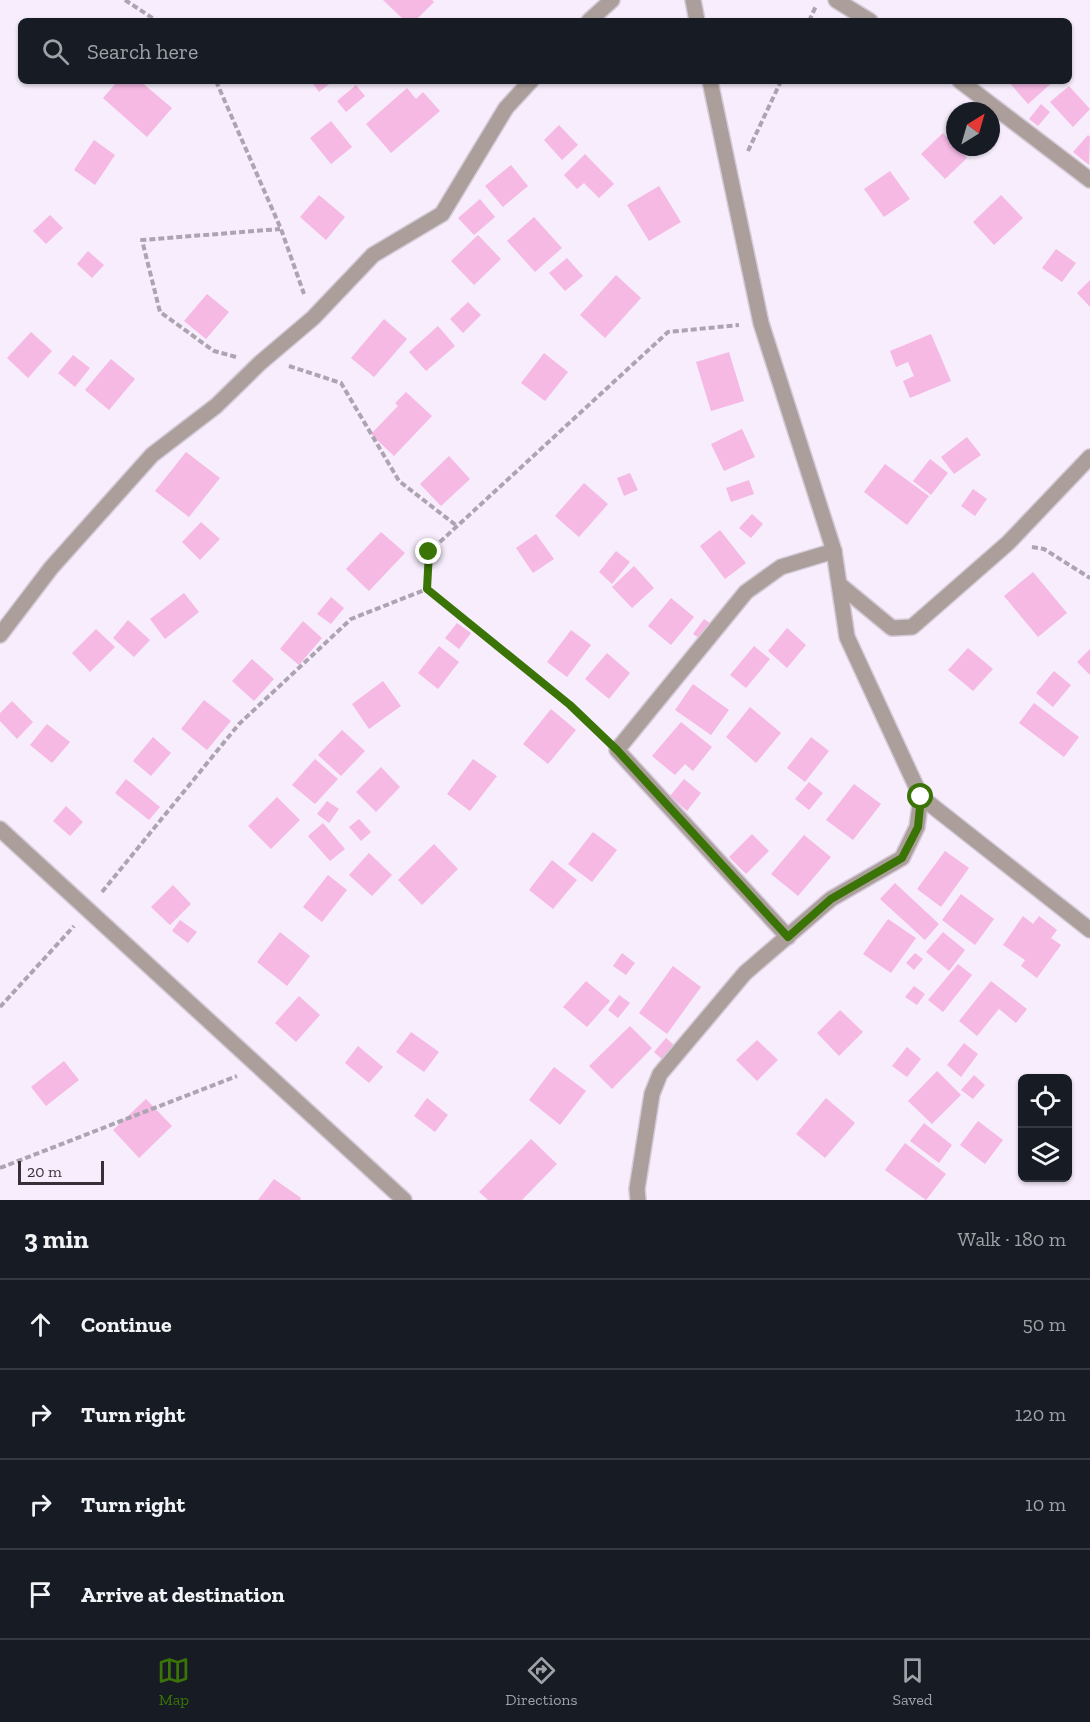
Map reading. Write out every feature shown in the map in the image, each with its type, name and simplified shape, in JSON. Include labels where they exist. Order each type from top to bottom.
[{"type":"street","points":[[592,18],[612,0]]},
{"type":"street","points":[[693,0],[696,18]]},
{"type":"street","points":[[836,0],[865,18]]},
{"type":"street","points":[[0,635],[51,568],[152,455],[216,406],[260,363],[313,318],[373,255],[442,214],[506,108],[528,84]]},
{"type":"street","points":[[711,84],[761,323],[834,551],[847,637],[921,797],[1090,930]]},
{"type":"street","points":[[964,84],[1090,180]]},
{"type":"street","points":[[840,585],[892,628],[912,627],[1008,543],[1090,457]]},
{"type":"street","points":[[788,937],[617,750],[746,592],[781,567],[834,551]]},
{"type":"street","points":[[638,1200],[637,1189],[651,1094],[660,1074],[745,973],[831,899],[902,858],[918,827],[921,797]]},
{"type":"street","points":[[0,829],[404,1200]]},
{"type":"path","points":[[125,0],[152,18]]},
{"type":"path","points":[[810,18],[819,0]]},
{"type":"path","points":[[733,184],[780,84]]},
{"type":"path","points":[[260,363],[213,351],[160,312],[142,240],[281,229]]},
{"type":"path","points":[[427,589],[429,552],[668,332],[761,323]]},
{"type":"path","points":[[1008,543],[1044,549],[1090,578]]},
{"type":"path","points":[[427,589],[570,705],[617,750]]},
{"type":"path","points":[[0,1007],[87,911],[239,724],[351,619],[427,589]]},
{"type":"path","points":[[0,1168],[259,1068]]},
{"type":"building","points":[[383,0],[432,0],[434,2],[418,18],[402,18]]},
{"type":"building","points":[[115,84],[144,84],[172,108],[147,137],[103,98]]},
{"type":"building","points":[[313,84],[329,84],[319,92]]},
{"type":"building","points":[[1011,84],[1051,84],[1028,104]]},
{"type":"building","points":[[356,85],[365,96],[346,112],[337,101]]},
{"type":"building","points":[[1069,86],[1090,109],[1073,127],[1050,102]]},
{"type":"building","points":[[407,88],[416,99],[423,92],[440,111],[391,153],[366,124]]},
{"type":"building","points":[[1041,104],[1050,112],[1038,126],[1029,119]]},
{"type":"building","points":[[331,121],[352,147],[331,164],[310,138]]},
{"type":"building","points":[[559,125],[578,145],[562,160],[544,140]]},
{"type":"building","points":[[943,133],[946,136],[946,156],[965,156],[967,158],[945,179],[921,154]]},
{"type":"building","points":[[1088,135],[1090,137],[1089,165],[1073,152]]},
{"type":"building","points":[[94,140],[115,155],[95,185],[74,170]]},
{"type":"building","points":[[585,154],[614,184],[599,198],[584,183],[577,189],[564,175]]},
{"type":"building","points":[[511,165],[528,186],[503,207],[485,186]]},
{"type":"building","points":[[890,171],[910,199],[884,217],[864,189]]},
{"type":"building","points":[[659,186],[681,222],[649,241],[627,205]]},
{"type":"building","points":[[319,195],[345,217],[326,240],[300,217]]},
{"type":"building","points":[[1001,195],[1023,218],[994,245],[973,222]]},
{"type":"building","points":[[480,199],[495,217],[474,235],[458,218]]},
{"type":"building","points":[[50,215],[63,228],[46,244],[33,231]]},
{"type":"building","points":[[534,217],[562,248],[535,272],[507,241]]},
{"type":"building","points":[[478,235],[501,259],[474,285],[451,261]]},
{"type":"building","points":[[1056,249],[1076,263],[1062,282],[1042,268]]},
{"type":"building","points":[[88,251],[104,265],[92,278],[77,264]]},
{"type":"building","points":[[567,258],[583,276],[565,291],[549,273]]},
{"type":"building","points":[[616,275],[641,298],[605,338],[580,315]]},
{"type":"building","points":[[1090,280],[1090,307],[1077,293]]},
{"type":"building","points":[[207,294],[229,312],[206,339],[184,321]]},
{"type":"building","points":[[468,302],[481,315],[463,333],[450,319]]},
{"type":"building","points":[[384,319],[407,339],[374,377],[351,358]]},
{"type":"building","points":[[438,326],[455,346],[426,371],[409,352]]},
{"type":"building","points":[[31,332],[52,351],[28,378],[7,358]]},
{"type":"building","points":[[931,334],[951,381],[910,398],[903,381],[914,376],[908,362],[896,367],[890,351]]},
{"type":"building","points":[[729,352],[744,401],[711,411],[696,362]]},
{"type":"building","points":[[544,353],[568,372],[545,401],[521,383]]},
{"type":"building","points":[[73,355],[90,368],[75,387],[58,373]]},
{"type":"building","points":[[111,359],[135,379],[109,410],[85,390]]},
{"type":"building","points":[[406,392],[432,416],[394,456],[371,434],[398,406],[395,403]]},
{"type":"building","points":[[742,429],[755,457],[724,471],[711,444]]},
{"type":"building","points":[[967,437],[981,455],[954,474],[941,457]]},
{"type":"building","points":[[186,452],[220,478],[189,517],[155,491]]},
{"type":"building","points":[[449,456],[470,479],[441,506],[420,484]]},
{"type":"building","points":[[930,459],[948,473],[931,495],[913,481]]},
{"type":"building","points":[[885,464],[929,496],[907,525],[864,492]]},
{"type":"building","points":[[630,473],[638,490],[624,496],[617,478]]},
{"type":"building","points":[[749,480],[754,494],[731,502],[726,488]]},
{"type":"building","points":[[584,483],[608,504],[579,537],[555,516]]},
{"type":"building","points":[[973,489],[987,499],[975,516],[961,506]]},
{"type":"building","points":[[752,514],[763,524],[751,538],[739,528]]},
{"type":"building","points":[[201,522],[220,539],[200,560],[182,542]]},
{"type":"building","points":[[720,530],[746,563],[725,579],[700,546]]},
{"type":"building","points":[[381,532],[405,553],[369,591],[346,569]]},
{"type":"building","points":[[536,534],[554,559],[533,573],[516,548]]},
{"type":"building","points":[[616,551],[630,562],[612,584],[599,572]]},
{"type":"building","points":[[634,566],[654,588],[632,608],[612,587]]},
{"type":"building","points":[[1033,572],[1067,613],[1038,637],[1004,596]]},
{"type":"building","points":[[184,593],[199,612],[165,639],[150,619]]},
{"type":"building","points":[[331,597],[344,608],[331,624],[317,614]]},
{"type":"building","points":[[671,598],[694,617],[671,645],[648,626]]},
{"type":"building","points":[[704,619],[714,626],[703,641],[693,634]]},
{"type":"building","points":[[128,620],[150,640],[134,657],[113,638]]},
{"type":"building","points":[[303,621],[322,638],[299,665],[280,649]]},
{"type":"building","points":[[457,623],[471,633],[459,649],[445,638]]},
{"type":"building","points":[[787,628],[806,645],[787,668],[768,651]]},
{"type":"building","points":[[96,629],[115,647],[90,672],[72,653]]},
{"type":"building","points":[[571,630],[591,645],[567,677],[547,662]]},
{"type":"building","points":[[439,646],[459,662],[438,689],[418,673]]},
{"type":"building","points":[[754,646],[770,659],[746,688],[730,675]]},
{"type":"building","points":[[968,648],[993,669],[973,691],[948,670]]},
{"type":"building","points":[[1090,649],[1090,675],[1077,662]]},
{"type":"building","points":[[607,653],[630,673],[609,699],[585,679]]},
{"type":"building","points":[[252,659],[274,679],[254,701],[232,681]]},
{"type":"building","points":[[1054,671],[1071,685],[1053,707],[1036,693]]},
{"type":"building","points":[[383,681],[401,706],[369,729],[352,704]]},
{"type":"building","points":[[693,684],[729,710],[711,735],[675,710]]},
{"type":"building","points":[[204,700],[231,721],[207,750],[181,729]]},
{"type":"building","points":[[12,701],[33,722],[17,739],[0,721],[0,713]]},
{"type":"building","points":[[1034,703],[1079,737],[1064,757],[1019,723]]},
{"type":"building","points":[[750,707],[781,733],[756,763],[726,737]]},
{"type":"building","points":[[551,709],[576,730],[548,764],[523,744]]},
{"type":"building","points":[[681,722],[712,747],[693,771],[685,764],[675,775],[652,756]]},
{"type":"building","points":[[47,724],[70,742],[52,763],[30,745]]},
{"type":"building","points":[[342,730],[365,751],[341,776],[318,755]]},
{"type":"building","points":[[153,737],[171,753],[151,776],[133,761]]},
{"type":"building","points":[[811,737],[829,751],[805,782],[787,768]]},
{"type":"building","points":[[315,759],[338,779],[315,804],[292,785]]},
{"type":"building","points":[[473,759],[497,776],[470,811],[447,794]]},
{"type":"building","points":[[381,767],[400,787],[376,812],[356,792]]},
{"type":"building","points":[[126,779],[160,807],[149,820],[115,793]]},
{"type":"building","points":[[684,779],[701,793],[687,811],[670,796]]},
{"type":"building","points":[[809,782],[823,793],[809,810],[795,799]]},
{"type":"building","points":[[854,784],[881,804],[853,840],[826,820]]},
{"type":"building","points":[[277,797],[300,820],[271,849],[248,826]]},
{"type":"building","points":[[327,801],[339,809],[329,823],[317,814]]},
{"type":"building","points":[[66,806],[83,822],[70,836],[53,821]]},
{"type":"building","points":[[359,819],[371,832],[361,841],[349,827]]},
{"type":"building","points":[[323,823],[345,849],[330,861],[308,836]]},
{"type":"building","points":[[593,832],[617,850],[592,882],[568,864]]},
{"type":"building","points":[[752,834],[769,851],[746,874],[729,857]]},
{"type":"building","points":[[804,835],[831,857],[798,896],[771,874]]},
{"type":"building","points":[[434,844],[458,869],[422,905],[398,880]]},
{"type":"building","points":[[945,851],[969,868],[941,907],[917,889]]},
{"type":"building","points":[[369,853],[392,875],[372,896],[349,875]]},
{"type":"building","points":[[552,860],[577,880],[553,909],[529,890]]},
{"type":"building","points":[[328,875],[347,890],[322,922],[303,907]]},
{"type":"building","points":[[895,883],[939,924],[925,940],[880,899]]},
{"type":"building","points":[[173,885],[191,904],[170,925],[151,907]]},
{"type":"building","points":[[961,894],[994,919],[975,945],[942,920]]},
{"type":"building","points":[[1023,916],[1033,924],[1039,916],[1057,930],[1051,938],[1061,945],[1037,978],[1021,966],[1025,960],[1003,945]]},
{"type":"building","points":[[888,919],[916,938],[891,973],[863,954]]},
{"type":"building","points":[[180,920],[197,932],[188,943],[172,931]]},
{"type":"building","points":[[280,932],[310,956],[287,986],[257,962]]},
{"type":"building","points":[[943,932],[965,950],[949,971],[926,952]]},
{"type":"building","points":[[622,953],[635,963],[626,975],[613,966]]},
{"type":"building","points":[[915,953],[923,959],[914,970],[906,963]]},
{"type":"building","points":[[958,964],[972,975],[943,1012],[928,1000]]},
{"type":"building","points":[[673,966],[701,987],[667,1034],[639,1013]]},
{"type":"building","points":[[586,981],[610,1001],[587,1027],[563,1007]]},
{"type":"building","points":[[991,981],[1027,1009],[1016,1023],[999,1009],[977,1036],[959,1021]]},
{"type":"building","points":[[914,986],[925,994],[917,1005],[905,997]]},
{"type":"building","points":[[619,995],[630,1003],[618,1018],[608,1010]]},
{"type":"building","points":[[299,996],[320,1015],[296,1042],[275,1023]]},
{"type":"building","points":[[840,1010],[863,1032],[839,1056],[817,1033]]},
{"type":"building","points":[[630,1026],[652,1048],[612,1089],[589,1066]]},
{"type":"building","points":[[411,1032],[439,1052],[424,1072],[396,1052]]},
{"type":"building","points":[[666,1038],[676,1047],[664,1061],[654,1052]]},
{"type":"building","points":[[757,1040],[778,1060],[757,1081],[736,1060]]},
{"type":"building","points":[[964,1043],[978,1054],[961,1077],[947,1065]]},
{"type":"building","points":[[358,1046],[383,1067],[369,1083],[345,1063]]},
{"type":"building","points":[[907,1047],[921,1059],[907,1077],[892,1066]]},
{"type":"building","points":[[64,1061],[79,1080],[46,1106],[31,1087]]},
{"type":"building","points":[[554,1067],[586,1091],[560,1125],[529,1100]]},
{"type":"building","points":[[937,1071],[961,1095],[932,1124],[908,1101]]},
{"type":"building","points":[[974,1075],[985,1085],[973,1099],[961,1090]]},
{"type":"building","points":[[427,1098],[448,1115],[435,1132],[414,1116]]},
{"type":"building","points":[[826,1098],[855,1123],[825,1158],[796,1134]]},
{"type":"building","points":[[146,1099],[172,1126],[139,1158],[113,1130]]},
{"type":"building","points":[[978,1121],[1003,1140],[985,1164],[960,1145]]},
{"type":"building","points":[[924,1123],[952,1145],[939,1163],[910,1141]]},
{"type":"building","points":[[531,1139],[557,1164],[522,1200],[488,1200],[479,1192]]},
{"type":"building","points":[[905,1143],[946,1174],[926,1200],[885,1170]]},
{"type":"building","points":[[274,1179],[301,1198],[300,1200],[258,1200]]},
{"type":"route","points":[[429,552],[427,589],[570,705],[617,750],[788,937],[831,899],[902,858],[918,827],[921,797]]}]
